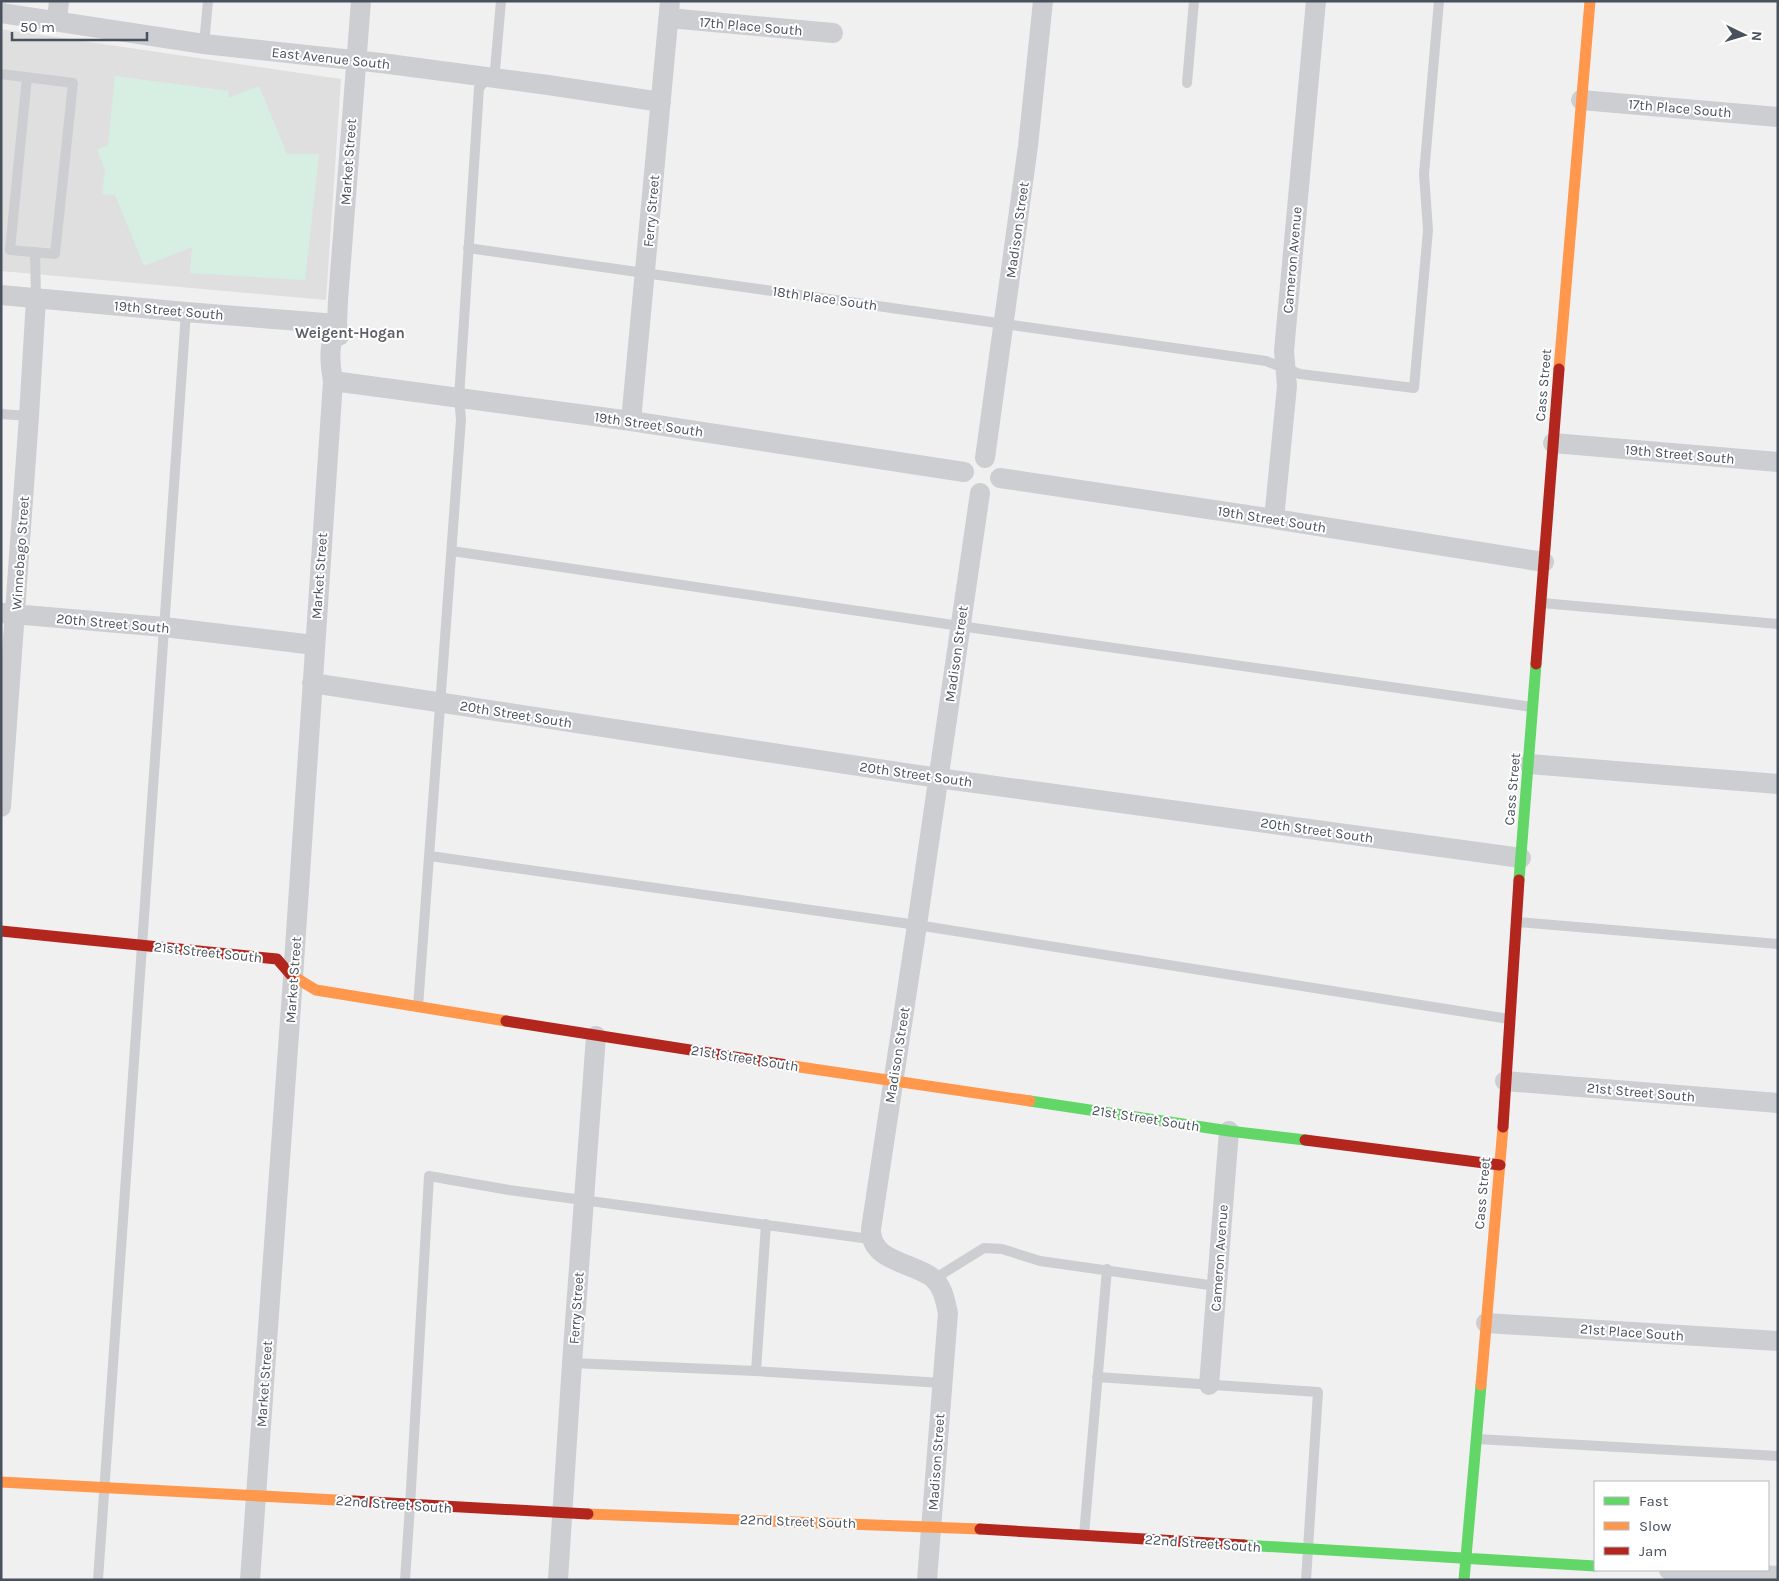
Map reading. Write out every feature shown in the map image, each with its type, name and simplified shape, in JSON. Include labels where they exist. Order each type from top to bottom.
[{"type":"street","name":"Market Street","points":[[250,1580],[333,381],[340,366],[342,345],[337,324],[361,1]]},
{"type":"street","name":"Madison Street","points":[[984,458],[1028,146],[1043,1]]},
{"type":"street","name":"Cameron Avenue","points":[[1274,519],[1287,386],[1284,351],[1316,1]]},
{"type":"street","name":"Cass Street","points":[[1464,1580],[1500,1165],[1516,922],[1553,443],[1590,1]]},
{"type":"street","name":"17th Place South","points":[[669,10],[834,33]]},
{"type":"street","name":"Ferry Street","points":[[631,421],[669,10]]},
{"type":"street","name":"East Avenue South","points":[[1,13],[58,11],[204,44],[356,60],[661,102]]},
{"type":"street","name":"17th Place South","points":[[1582,100],[1778,116]]},
{"type":"street","name":"19th Street South","points":[[1,295],[337,324]]},
{"type":"street","name":"Winnebago Street","points":[[1,807],[8,613],[29,416],[36,299]]},
{"type":"street","name":"19th Street South","points":[[333,381],[631,421],[964,472]]},
{"type":"street","name":"19th Street South","points":[[1553,443],[1778,462]]},
{"type":"street","points":[[984,458],[990,459],[998,467],[1000,478],[995,488],[991,491],[980,493],[966,484],[964,472],[969,463],[974,459],[984,458]]},
{"type":"street","name":"19th Street South","points":[[1000,478],[1544,562]]},
{"type":"street","name":"Madison Street","points":[[870,1239],[980,493]]},
{"type":"street","name":"20th Street South","points":[[8,613],[164,627],[314,645]]},
{"type":"street","name":"20th Street South","points":[[312,683],[938,778],[1521,858]]},
{"type":"street","points":[[1529,764],[1778,784]]},
{"type":"street","name":"21st Street South","points":[[1,931],[277,959],[293,978],[316,990],[596,1036],[1229,1131],[1500,1165]]},
{"type":"street","name":"Ferry Street","points":[[558,1580],[596,1036]]},
{"type":"street","name":"21st Street South","points":[[1505,1081],[1778,1103]]},
{"type":"street","name":"Cameron Avenue","points":[[1209,1385],[1229,1131]]},
{"type":"street","points":[[870,1239],[879,1252],[934,1279]]},
{"type":"street","name":"Madison Street","points":[[927,1580],[948,1313],[944,1293],[934,1279]]},
{"type":"street","name":"21st Place South","points":[[1486,1323],[1778,1341]]},
{"type":"street","name":"22nd Street South","points":[[1,1482],[104,1489],[256,1495],[410,1506],[932,1526],[1594,1566]]},
{"type":"street","points":[[1687,1571],[1778,1576]]},
{"type":"lane","points":[[204,44],[208,1]]},
{"type":"lane","points":[[418,1007],[461,419],[459,398],[479,88],[495,70],[502,1]]},
{"type":"lane","points":[[1187,82],[1194,1]]},
{"type":"lane","name":"18th Place South","points":[[468,248],[1266,360],[1286,370],[1300,374],[1414,388],[1428,230],[1424,174],[1439,1]]},
{"type":"lane","points":[[1,74],[27,77],[73,83],[55,254],[10,250],[27,77]]},
{"type":"lane","points":[[35,252],[36,299]]},
{"type":"lane","points":[[98,1580],[186,312]]},
{"type":"lane","points":[[1,414],[29,416]]},
{"type":"lane","points":[[452,550],[960,626],[1533,707]]},
{"type":"lane","points":[[1541,603],[1778,624]]},
{"type":"lane","points":[[430,856],[917,925],[1510,1020]]},
{"type":"lane","points":[[1516,922],[1778,944]]},
{"type":"lane","points":[[404,1580],[429,1176],[509,1190],[870,1239]]},
{"type":"lane","points":[[756,1371],[766,1224]]},
{"type":"lane","points":[[934,1279],[974,1252],[984,1248],[1002,1249],[1040,1261],[1107,1269],[1216,1286]]},
{"type":"lane","points":[[1084,1535],[1107,1269]]},
{"type":"lane","points":[[572,1362],[942,1383]]},
{"type":"lane","points":[[1098,1377],[1318,1392],[1306,1580]]},
{"type":"lane","points":[[1476,1439],[1778,1456]]},
{"type":"shaded area","points":[[1,29],[341,79],[326,300],[1,271]]},
{"type":"green space","points":[[115,76],[229,91],[228,98],[259,86],[287,154],[319,154],[305,280],[190,273],[192,247],[144,266],[115,195],[102,194],[105,170],[97,150],[108,145]]},
{"type":"traffic: fast","points":[[1519,880],[1536,664]]},
{"type":"traffic: fast","points":[[1030,1101],[1229,1131],[1305,1140]]},
{"type":"traffic: fast","points":[[1464,1580],[1481,1385]]},
{"type":"traffic: fast","points":[[1244,1545],[1594,1566]]},
{"type":"traffic: slow","points":[[1559,369],[1590,1]]},
{"type":"traffic: slow","points":[[291,975],[316,990],[506,1021]]},
{"type":"traffic: slow","points":[[793,1066],[1030,1101]]},
{"type":"traffic: slow","points":[[1481,1385],[1503,1127]]},
{"type":"traffic: slow","points":[[1,1482],[354,1501]]},
{"type":"traffic: slow","points":[[588,1514],[980,1529]]},
{"type":"traffic: jam","points":[[1536,664],[1559,369]]},
{"type":"traffic: jam","points":[[1503,1127],[1519,880]]},
{"type":"traffic: jam","points":[[1,931],[277,959],[291,975]]},
{"type":"traffic: jam","points":[[506,1021],[793,1066]]},
{"type":"traffic: jam","points":[[1305,1140],[1500,1165]]},
{"type":"traffic: jam","points":[[354,1501],[588,1514]]},
{"type":"traffic: jam","points":[[980,1529],[1244,1545]]},
{"type":"district","name":"Weigent-Hogan","points":[[350,333]]}]
